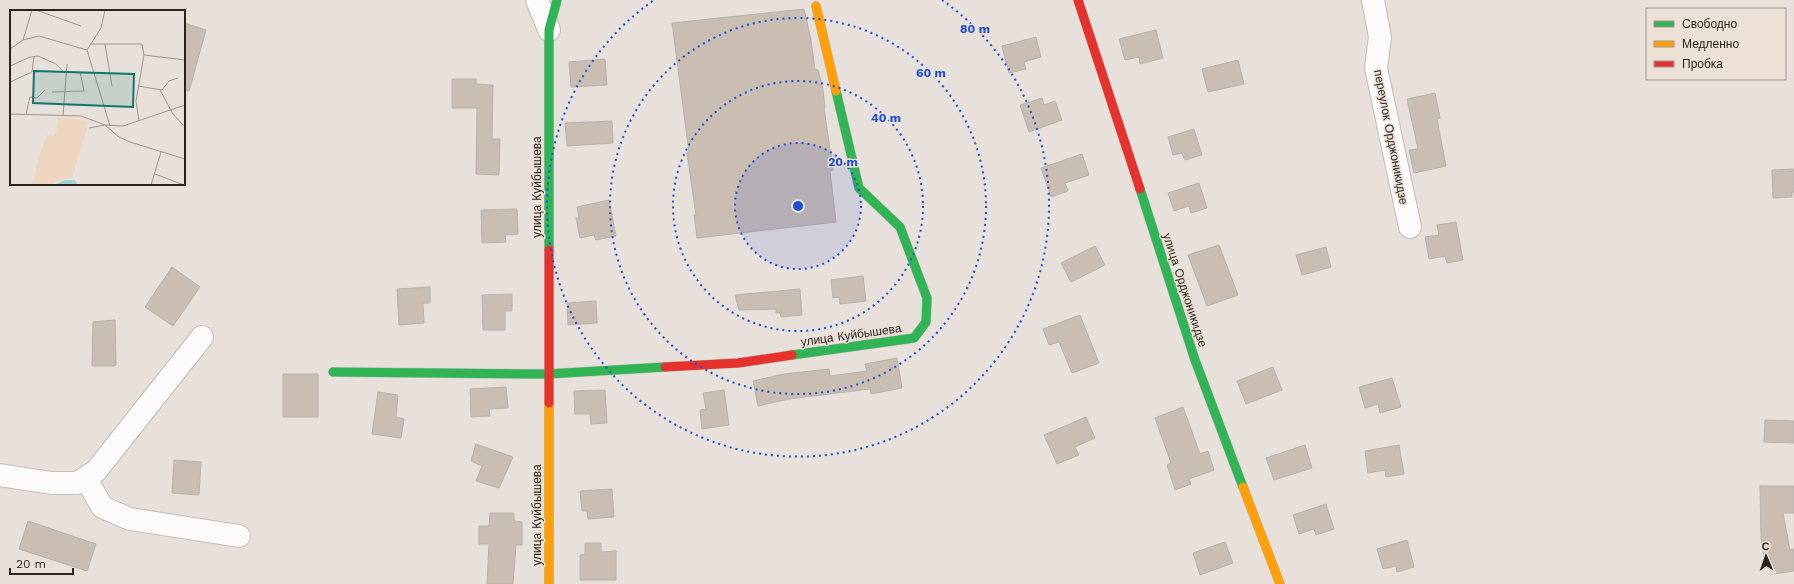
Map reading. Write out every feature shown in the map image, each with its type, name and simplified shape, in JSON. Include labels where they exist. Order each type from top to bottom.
[{"type":"street","points":[[537,0],[550,30]]},
{"type":"street","name":"улица Куйбышева","points":[[549,584],[548,374],[550,30],[557,0]]},
{"type":"street","name":"улица Орджоникидзе","points":[[1078,0],[1195,360],[1280,584]]},
{"type":"street","name":"переулок Орджоникидзе","points":[[1373,0],[1380,37],[1376,68],[1410,227]]},
{"type":"street","name":"улица Куйбышева","points":[[333,372],[548,374],[738,363],[914,338],[926,322],[927,298],[900,227],[859,188],[816,6]]},
{"type":"street","points":[[0,475],[51,483],[77,484],[86,478],[96,471],[202,337]]},
{"type":"street","points":[[86,478],[102,507],[130,519],[239,536]]},
{"type":"building","points":[[804,9],[811,40],[815,70],[818,70],[823,89],[824,108],[833,170],[830,171],[836,222],[697,238],[694,215],[696,215],[687,153],[689,152],[672,23]]},
{"type":"building","points":[[185,23],[206,30],[189,91],[185,90]]},
{"type":"building","points":[[1156,30],[1163,58],[1140,64],[1139,57],[1125,60],[1119,39]]},
{"type":"building","points":[[1036,37],[1041,57],[1024,62],[1026,69],[1009,73],[1002,46]]},
{"type":"building","points":[[605,59],[607,85],[571,87],[569,62]]},
{"type":"building","points":[[1238,60],[1244,84],[1208,92],[1202,69]]},
{"type":"building","points":[[452,79],[476,79],[476,84],[493,85],[492,139],[500,139],[499,175],[476,174],[477,108],[452,108]]},
{"type":"building","points":[[1435,93],[1440,118],[1437,119],[1446,166],[1414,173],[1409,150],[1418,149],[1407,99]]},
{"type":"building","points":[[1042,98],[1044,105],[1055,101],[1062,120],[1029,132],[1020,105]]},
{"type":"building","points":[[612,121],[613,143],[567,146],[565,123]]},
{"type":"building","points":[[1194,129],[1202,155],[1185,160],[1182,153],[1173,155],[1168,137]]},
{"type":"building","points":[[1082,154],[1089,175],[1065,183],[1068,191],[1051,197],[1041,168]]},
{"type":"building","points":[[1794,169],[1794,192],[1792,192],[1792,197],[1773,198],[1772,170]]},
{"type":"building","points":[[1199,183],[1207,208],[1191,213],[1189,206],[1174,211],[1168,193]]},
{"type":"building","points":[[609,200],[616,236],[596,240],[594,235],[580,238],[576,218],[579,218],[577,207]]},
{"type":"building","points":[[517,209],[518,234],[505,235],[506,242],[482,243],[481,210]]},
{"type":"building","points":[[1456,222],[1463,260],[1447,263],[1445,256],[1429,259],[1425,237],[1439,235],[1437,225]]},
{"type":"building","points":[[1219,245],[1238,295],[1207,306],[1188,255]]},
{"type":"building","points":[[1095,246],[1105,265],[1071,282],[1061,263]]},
{"type":"building","points":[[1326,247],[1331,267],[1302,275],[1296,255]]},
{"type":"building","points":[[172,267],[200,287],[173,326],[145,307]]},
{"type":"building","points":[[863,276],[866,301],[840,304],[839,297],[833,298],[831,280]]},
{"type":"building","points":[[430,287],[430,303],[423,303],[424,323],[399,325],[397,289]]},
{"type":"building","points":[[800,289],[802,315],[781,317],[780,313],[776,313],[776,309],[739,310],[735,295]]},
{"type":"building","points":[[512,294],[512,311],[505,311],[505,330],[483,330],[482,295]]},
{"type":"building","points":[[596,301],[597,323],[568,325],[567,303]]},
{"type":"building","points":[[1080,315],[1099,363],[1072,373],[1059,342],[1049,345],[1043,329]]},
{"type":"building","points":[[115,320],[116,365],[92,366],[93,322]]},
{"type":"building","points":[[897,358],[902,388],[871,394],[870,389],[789,399],[758,406],[753,381],[784,374],[829,369],[830,376],[867,371],[865,364]]},
{"type":"building","points":[[1273,367],[1282,390],[1246,404],[1237,381]]},
{"type":"building","points":[[283,374],[318,374],[318,417],[283,417]]},
{"type":"building","points":[[1392,378],[1401,407],[1380,413],[1378,404],[1365,408],[1359,387]]},
{"type":"building","points":[[506,387],[508,408],[489,409],[490,416],[471,417],[470,389]]},
{"type":"building","points":[[605,390],[607,423],[591,424],[590,414],[575,414],[574,391]]},
{"type":"building","points":[[724,390],[729,425],[702,429],[700,410],[706,409],[703,393]]},
{"type":"building","points":[[378,392],[398,395],[396,417],[404,419],[401,438],[372,434]]},
{"type":"building","points":[[1183,407],[1200,454],[1208,451],[1214,470],[1189,479],[1191,484],[1175,490],[1167,465],[1171,463],[1155,418]]},
{"type":"building","points":[[1086,417],[1095,438],[1075,447],[1079,455],[1057,464],[1044,435]]},
{"type":"building","points":[[1765,420],[1794,421],[1794,443],[1764,442]]},
{"type":"building","points":[[476,444],[513,457],[499,488],[476,481],[482,466],[471,461]]},
{"type":"building","points":[[1305,445],[1312,468],[1274,480],[1266,458]]},
{"type":"building","points":[[1399,445],[1404,474],[1386,477],[1385,470],[1368,473],[1365,451]]},
{"type":"building","points":[[174,460],[201,462],[199,495],[172,493]]},
{"type":"building","points":[[1760,486],[1794,486],[1794,513],[1783,513],[1790,550],[1794,549],[1794,571],[1775,574],[1772,562],[1765,563],[1761,538]]},
{"type":"building","points":[[612,489],[614,517],[588,519],[587,511],[582,511],[580,491]]},
{"type":"building","points":[[1326,504],[1334,529],[1316,535],[1314,529],[1299,534],[1293,515]]},
{"type":"building","points":[[490,513],[514,513],[514,521],[522,522],[522,545],[516,545],[513,584],[487,584],[489,544],[479,544],[479,526],[489,526]]},
{"type":"building","points":[[28,521],[96,544],[87,571],[19,549]]},
{"type":"building","points":[[1407,540],[1414,567],[1397,572],[1396,566],[1383,569],[1377,549]]},
{"type":"building","points":[[1225,542],[1233,563],[1200,575],[1193,553]]},
{"type":"building","points":[[585,543],[601,543],[601,552],[616,551],[616,580],[580,580],[580,555],[585,554]]},
{"type":"traffic: fast","points":[[549,250],[549,30],[557,0]]},
{"type":"traffic: fast","points":[[792,355],[914,338],[926,322],[927,298],[900,227],[859,188],[836,91]]},
{"type":"traffic: fast","points":[[1140,189],[1195,360],[1243,487]]},
{"type":"traffic: fast","points":[[333,372],[548,374],[665,367]]},
{"type":"traffic: slow","points":[[816,6],[836,91]]},
{"type":"traffic: slow","points":[[549,403],[549,584]]},
{"type":"traffic: slow","points":[[1243,487],[1280,584]]},
{"type":"traffic: jam","points":[[1078,0],[1140,189]]},
{"type":"traffic: jam","points":[[549,250],[549,403]]},
{"type":"traffic: jam","points":[[665,367],[738,363],[792,355]]}]
